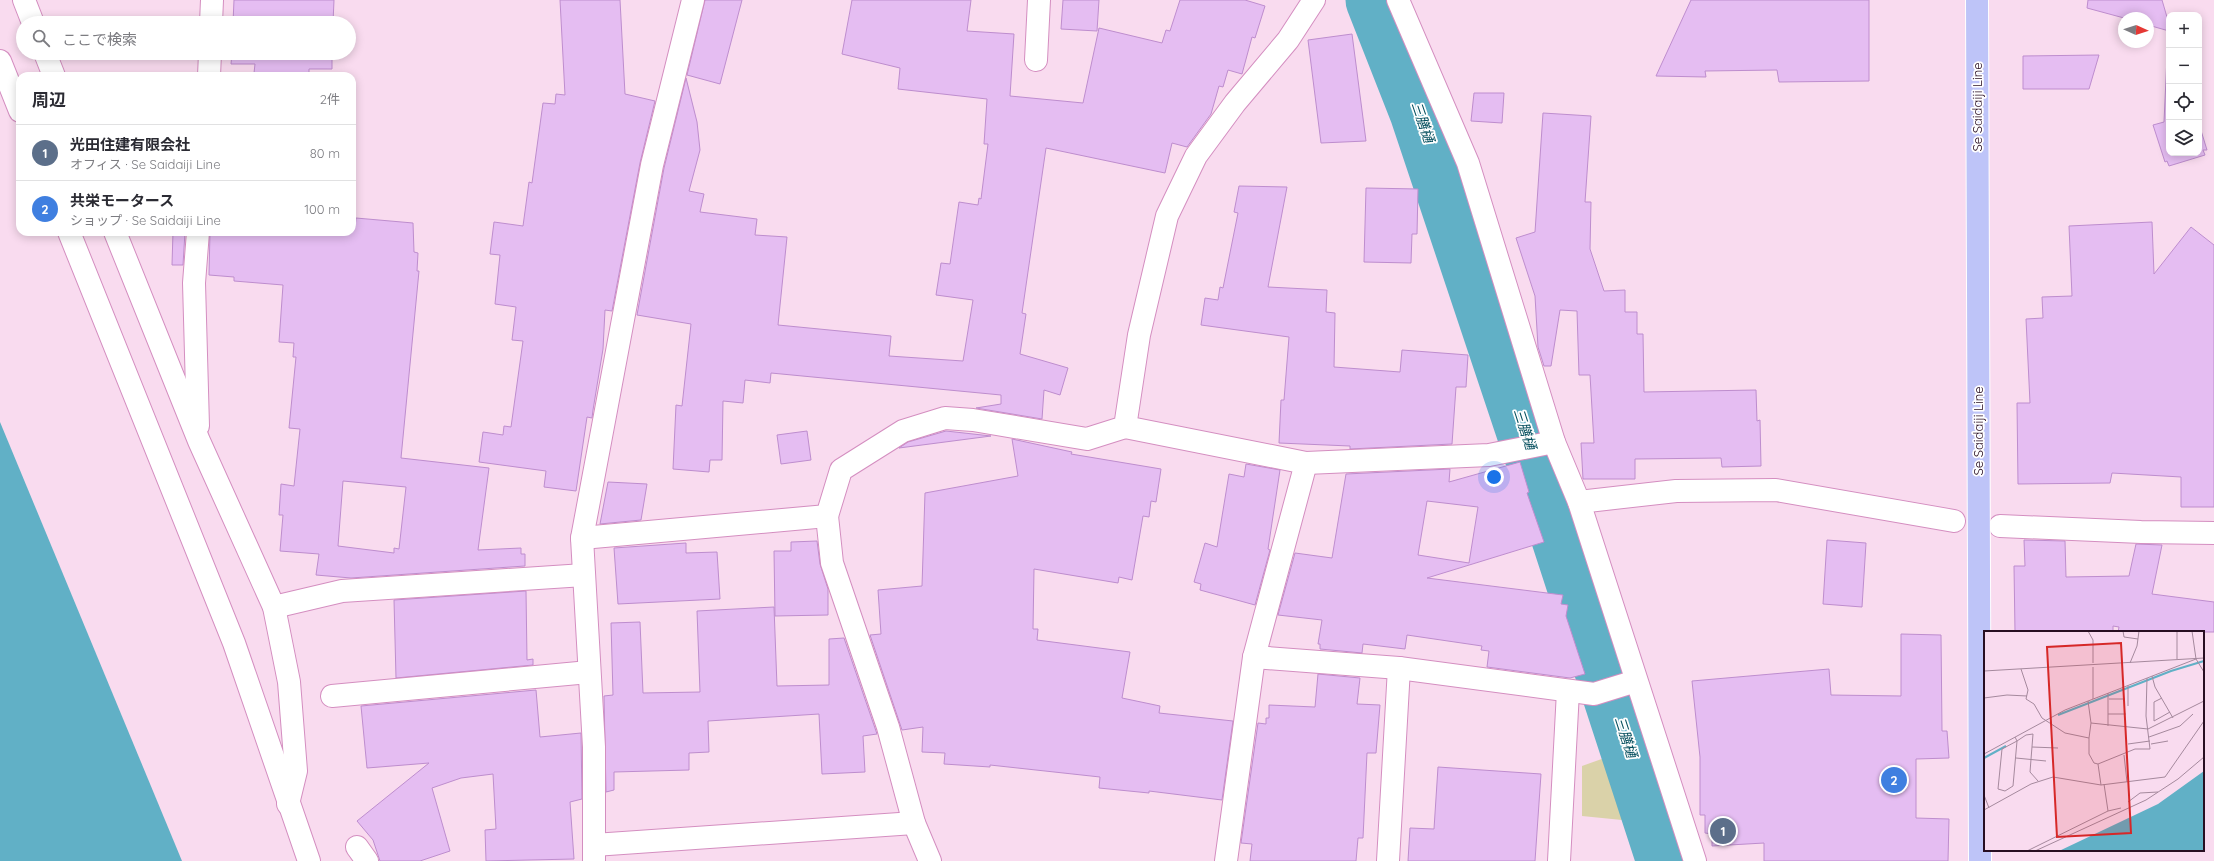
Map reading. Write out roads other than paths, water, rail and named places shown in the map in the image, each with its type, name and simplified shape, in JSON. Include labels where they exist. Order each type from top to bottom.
[{"type":"main road","name":"Se Saidaiji Line","points":[[1977,0],[1980,861]]},
{"type":"street","points":[[24,0],[30,16]]},
{"type":"street","points":[[211,16],[212,0]]},
{"type":"street","points":[[693,0],[652,165],[582,538],[594,747],[594,853],[914,823]]},
{"type":"street","points":[[1036,60],[1038,0]]},
{"type":"street","points":[[1125,427],[1139,335],[1167,216],[1196,156],[1235,103],[1288,40],[1314,0]]},
{"type":"street","points":[[1398,0],[1468,163],[1548,443],[1579,502],[1632,682],[1695,861]]},
{"type":"street","points":[[48,60],[52,72]]},
{"type":"street","points":[[209,72],[210,60]]},
{"type":"street","points":[[0,61],[16,101]]},
{"type":"street","points":[[71,236],[234,643],[288,804],[309,861]]},
{"type":"street","points":[[117,236],[199,442],[274,607],[289,682],[296,771],[288,804]]},
{"type":"street","points":[[198,236],[194,283],[199,442]]},
{"type":"street","points":[[930,861],[914,823],[888,727],[832,563],[827,516],[841,470],[903,430],[945,418],[973,420],[1087,439],[1125,427],[1306,463],[1489,455],[1548,443]]},
{"type":"street","points":[[1226,861],[1254,657],[1306,463]]},
{"type":"street","points":[[1579,502],[1676,491],[1776,490],[1954,521]]},
{"type":"street","points":[[582,538],[827,516]]},
{"type":"street","points":[[2000,526],[2141,532],[2214,533]]},
{"type":"street","points":[[274,607],[342,591],[584,575]]},
{"type":"street","points":[[1254,657],[1399,668],[1594,694],[1632,682]]},
{"type":"street","points":[[1388,861],[1399,668]]},
{"type":"street","points":[[332,696],[589,672]]},
{"type":"street","points":[[1559,861],[1568,691]]},
{"type":"water","points":[[0,422],[182,861],[0,861]]},
{"type":"waterway","name":"三膳樋","points":[[1376,0],[1420,112],[1536,459],[1667,861]]},
{"type":"place","name":"共栄モータース","points":[[1894,780]]},
{"type":"place","name":"光田住建有限会社","points":[[1723,831]]}]
